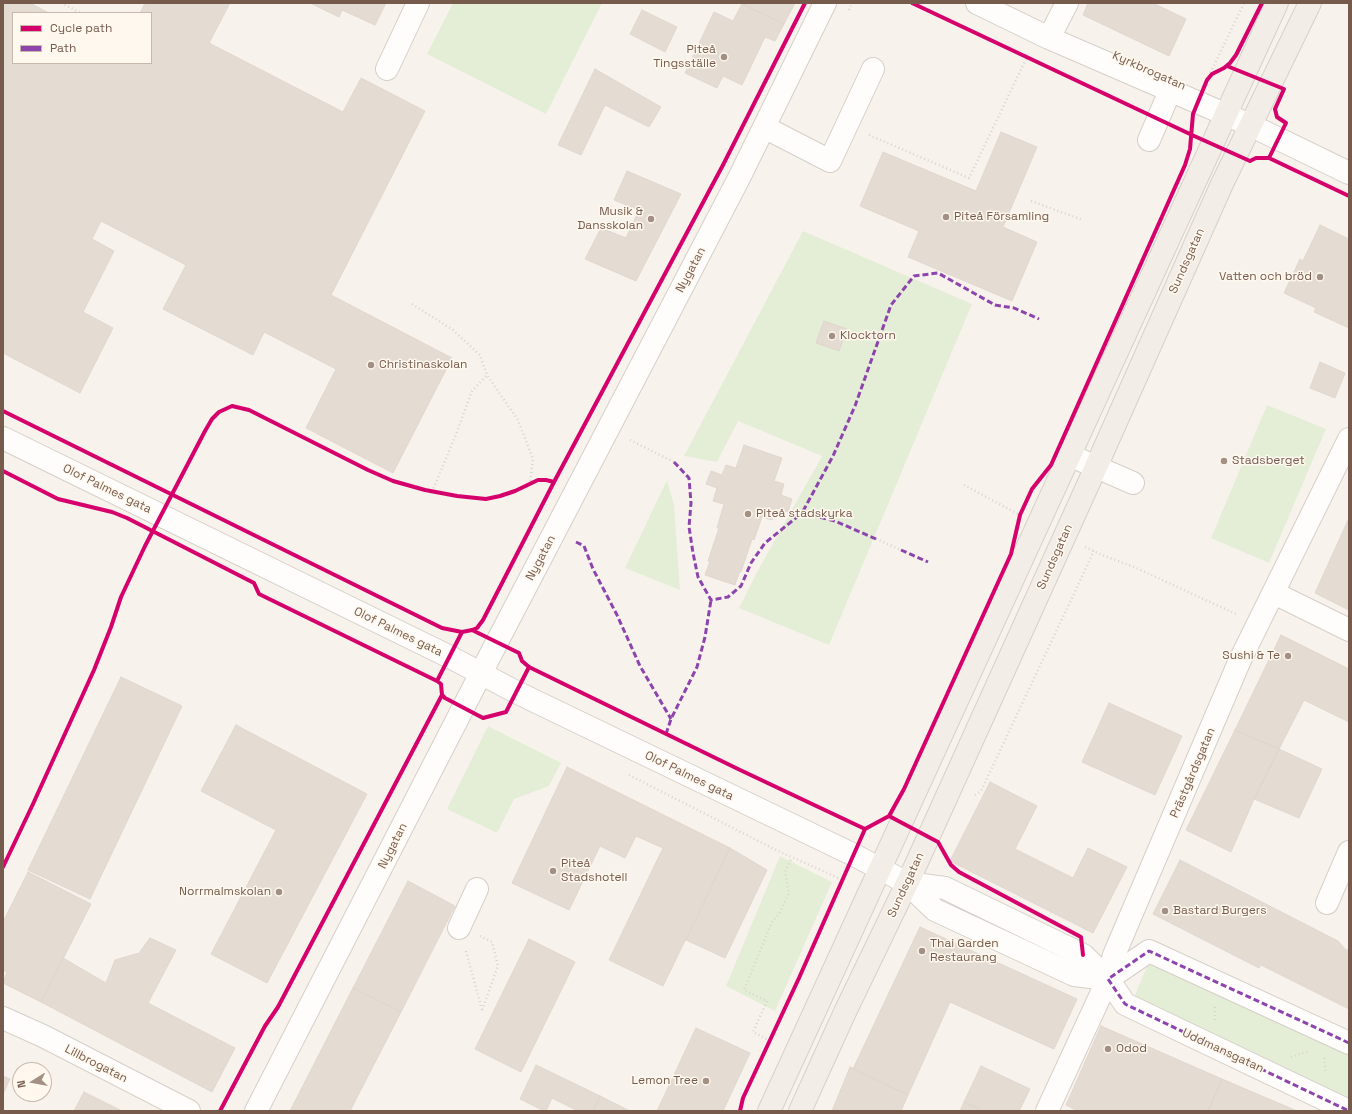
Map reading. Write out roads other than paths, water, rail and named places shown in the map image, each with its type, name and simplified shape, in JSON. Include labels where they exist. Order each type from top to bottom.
[{"type":"main road","points":[[769,1111],[1277,3]]},
{"type":"main road","name":"Sundsgatan","points":[[800,1111],[845,1012],[907,883],[1096,467],[1219,191],[1310,3]]},
{"type":"street","points":[[387,69],[418,3]]},
{"type":"street","name":"Nygatan","points":[[256,1111],[480,674],[735,187],[825,3]]},
{"type":"street","name":"Kyrkbrogatan","points":[[977,3],[1049,38],[1250,125],[1349,173]]},
{"type":"street","points":[[1049,38],[1067,3]]},
{"type":"street","points":[[764,127],[830,161],[873,69]]},
{"type":"street","points":[[1149,140],[1170,91]]},
{"type":"street","name":"Olof Palmes gata","points":[[3,438],[450,657],[480,674],[880,868]]},
{"type":"street","name":"Prästgårdsgatan","points":[[1047,1111],[1108,979],[1114,955],[1240,660],[1349,439]]},
{"type":"street","points":[[1069,455],[1133,483]]},
{"type":"street","points":[[1274,593],[1349,630]]},
{"type":"street","points":[[1327,903],[1349,852]]},
{"type":"street","name":"Uddmansgatan","points":[[880,868],[907,883],[945,888],[1083,955],[1108,979],[1125,1004],[1349,1111]]},
{"type":"street","points":[[459,928],[477,889]]},
{"type":"street","points":[[1108,979],[1149,951],[1346,1042]]},
{"type":"street","name":"Lillbrogatan","points":[[3,1018],[43,1036],[189,1111]]},
{"type":"place","name":"Piteå Tingsställe","points":[[724,57]]},
{"type":"place","name":"Piteå Församling","points":[[946,217]]},
{"type":"place","name":"Musik & Dansskolan","points":[[651,219]]},
{"type":"place","name":"Vatten och bröd","points":[[1320,277]]},
{"type":"place","name":"Klocktorn","points":[[832,336]]},
{"type":"place","name":"Christinaskolan","points":[[371,365]]},
{"type":"place","name":"Stadsberget","points":[[1224,461]]},
{"type":"place","name":"Piteå stadskyrka","points":[[748,514]]},
{"type":"place","name":"Sushi & Te","points":[[1288,656]]},
{"type":"place","name":"Piteå Stadshotell","points":[[553,871]]},
{"type":"place","name":"Norrmalmskolan","points":[[279,892]]},
{"type":"place","name":"Bastard Burgers","points":[[1165,911]]},
{"type":"place","name":"Thai Garden Restaurang","points":[[922,951]]},
{"type":"place","name":"Odod","points":[[1108,1049]]},
{"type":"place","name":"Lemon Tree","points":[[706,1081]]}]
